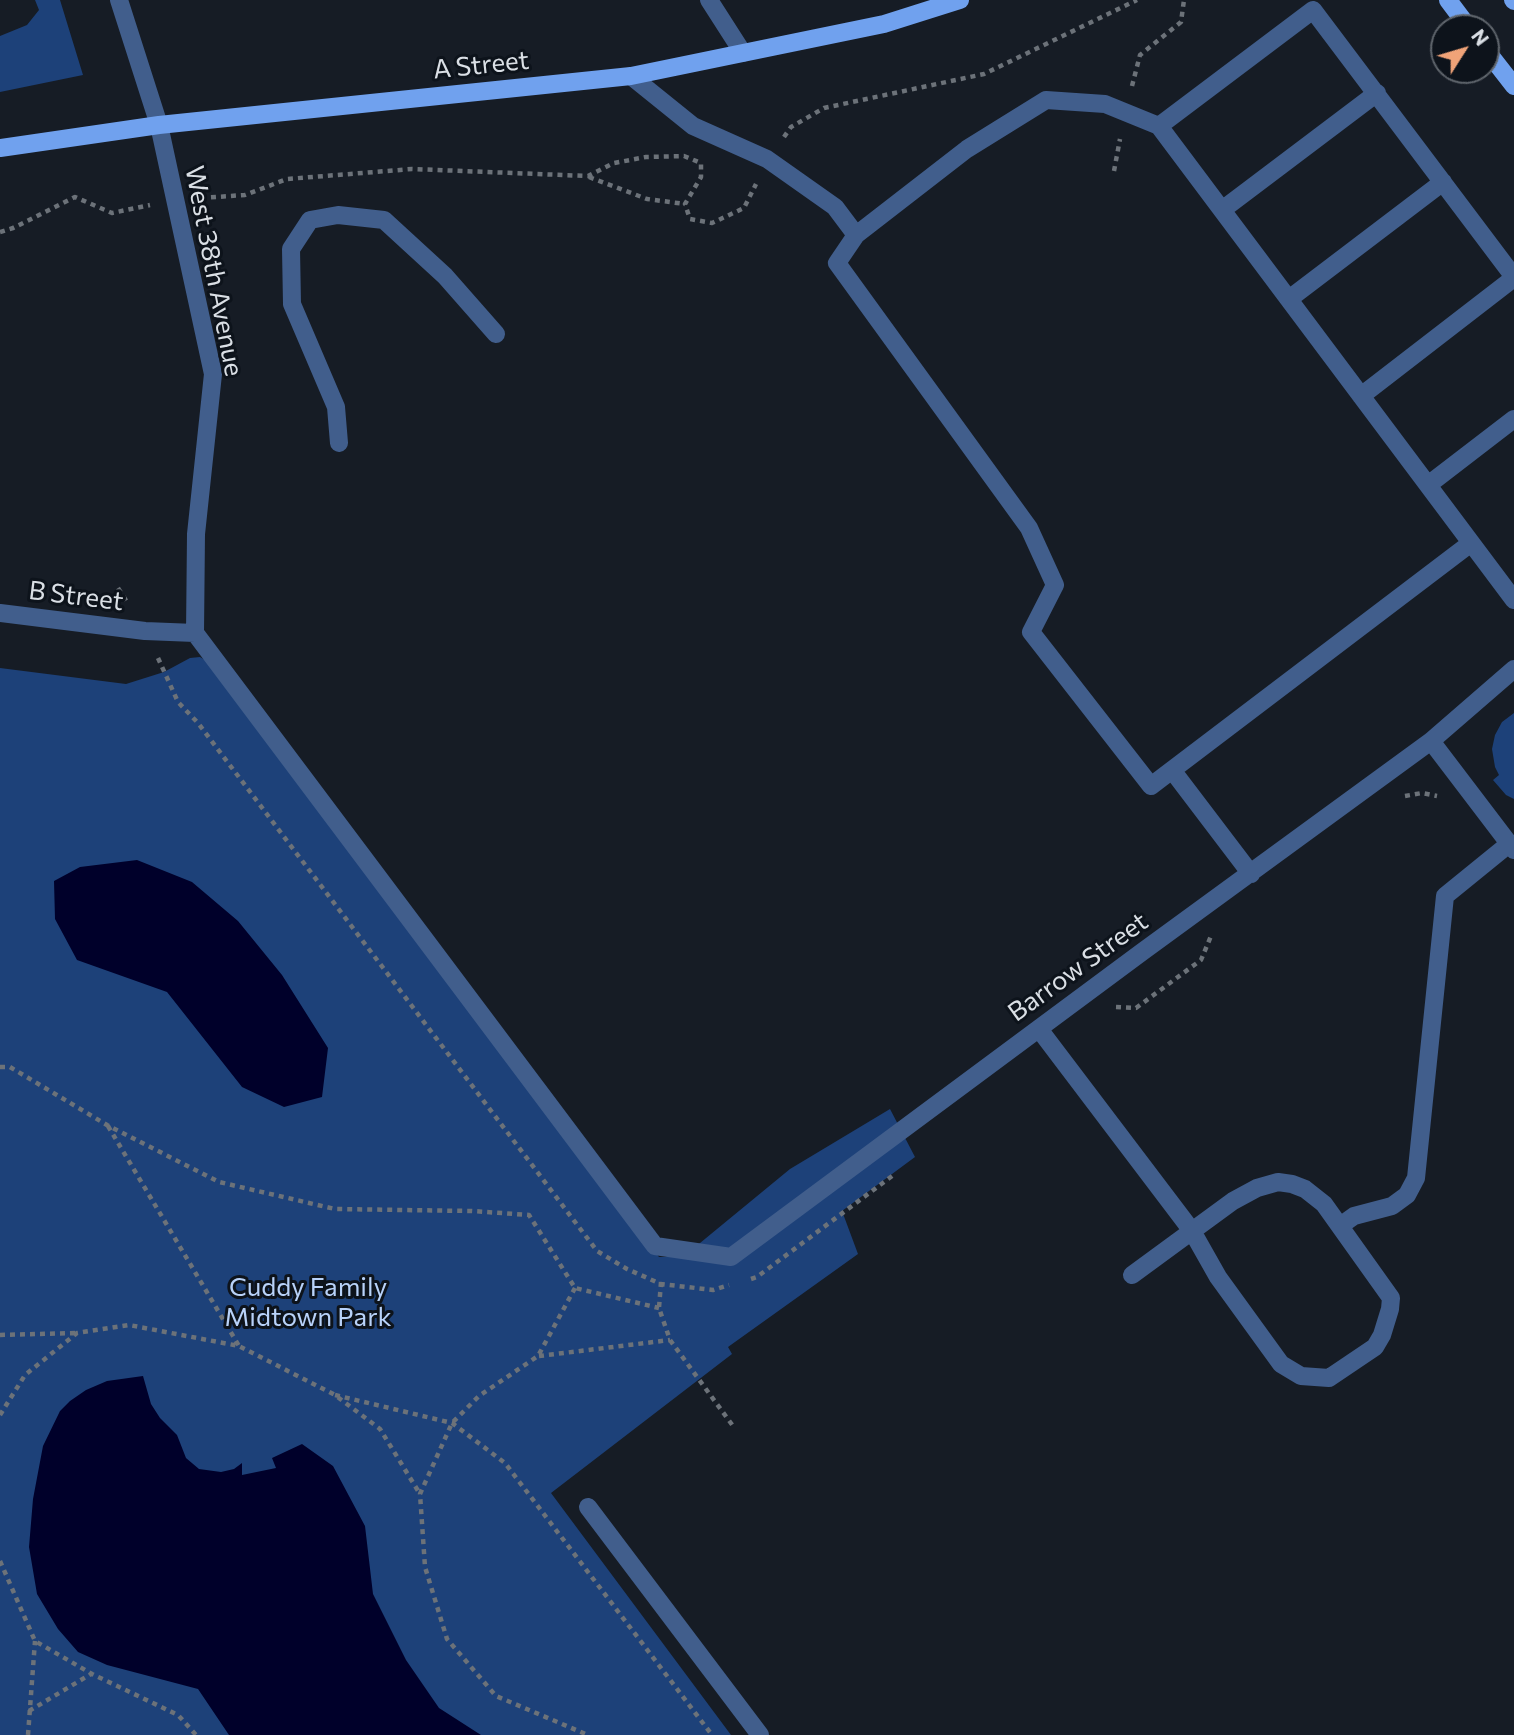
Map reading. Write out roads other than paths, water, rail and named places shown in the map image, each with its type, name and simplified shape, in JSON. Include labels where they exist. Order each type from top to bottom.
[{"type":"main road","name":"A Street","points":[[0,148],[159,125],[631,76],[884,24],[960,0]]},
{"type":"main road","points":[[1500,68],[1514,86]]},
{"type":"street","name":"West 38th Avenue","points":[[119,0],[159,125],[213,374],[196,534],[195,633]]},
{"type":"street","points":[[709,0],[743,53]]},
{"type":"street","points":[[1159,126],[1313,10],[1377,93],[1514,277],[1361,396]]},
{"type":"street","points":[[631,76],[692,126],[767,159],[790,175],[835,207],[856,235]]},
{"type":"street","points":[[1222,210],[1377,93]]},
{"type":"street","points":[[1471,542],[1151,786],[1031,632],[1055,585],[1029,528],[837,263],[856,235],[967,149],[1046,100],[1105,104],[1159,126],[1471,542],[1514,600]]},
{"type":"street","points":[[1289,299],[1443,182]]},
{"type":"street","points":[[339,443],[337,407],[292,304],[291,249],[310,220],[338,215],[384,220],[445,276],[496,334]]},
{"type":"street","points":[[1428,485],[1514,419]]},
{"type":"street","name":"B Street","points":[[0,613],[145,631],[195,633]]},
{"type":"street","name":"Barrow Street","points":[[195,633],[655,1247],[731,1257],[1431,741],[1514,669]]},
{"type":"street","points":[[1340,1226],[1354,1216],[1392,1206],[1407,1195],[1416,1178],[1445,896],[1512,847],[1431,741]]},
{"type":"street","points":[[1172,770],[1251,874]]},
{"type":"street","points":[[1039,1028],[1192,1231],[1218,1277],[1281,1364],[1301,1377],[1329,1378],[1375,1347],[1382,1335],[1390,1309],[1391,1298],[1324,1205],[1305,1189],[1278,1182],[1257,1188],[1233,1201],[1192,1231],[1132,1275]]},
{"type":"street","points":[[588,1507],[760,1735]]},
{"type":"park label","name":"Cuddy Family Midtown Park","points":[[308,1302]]}]
